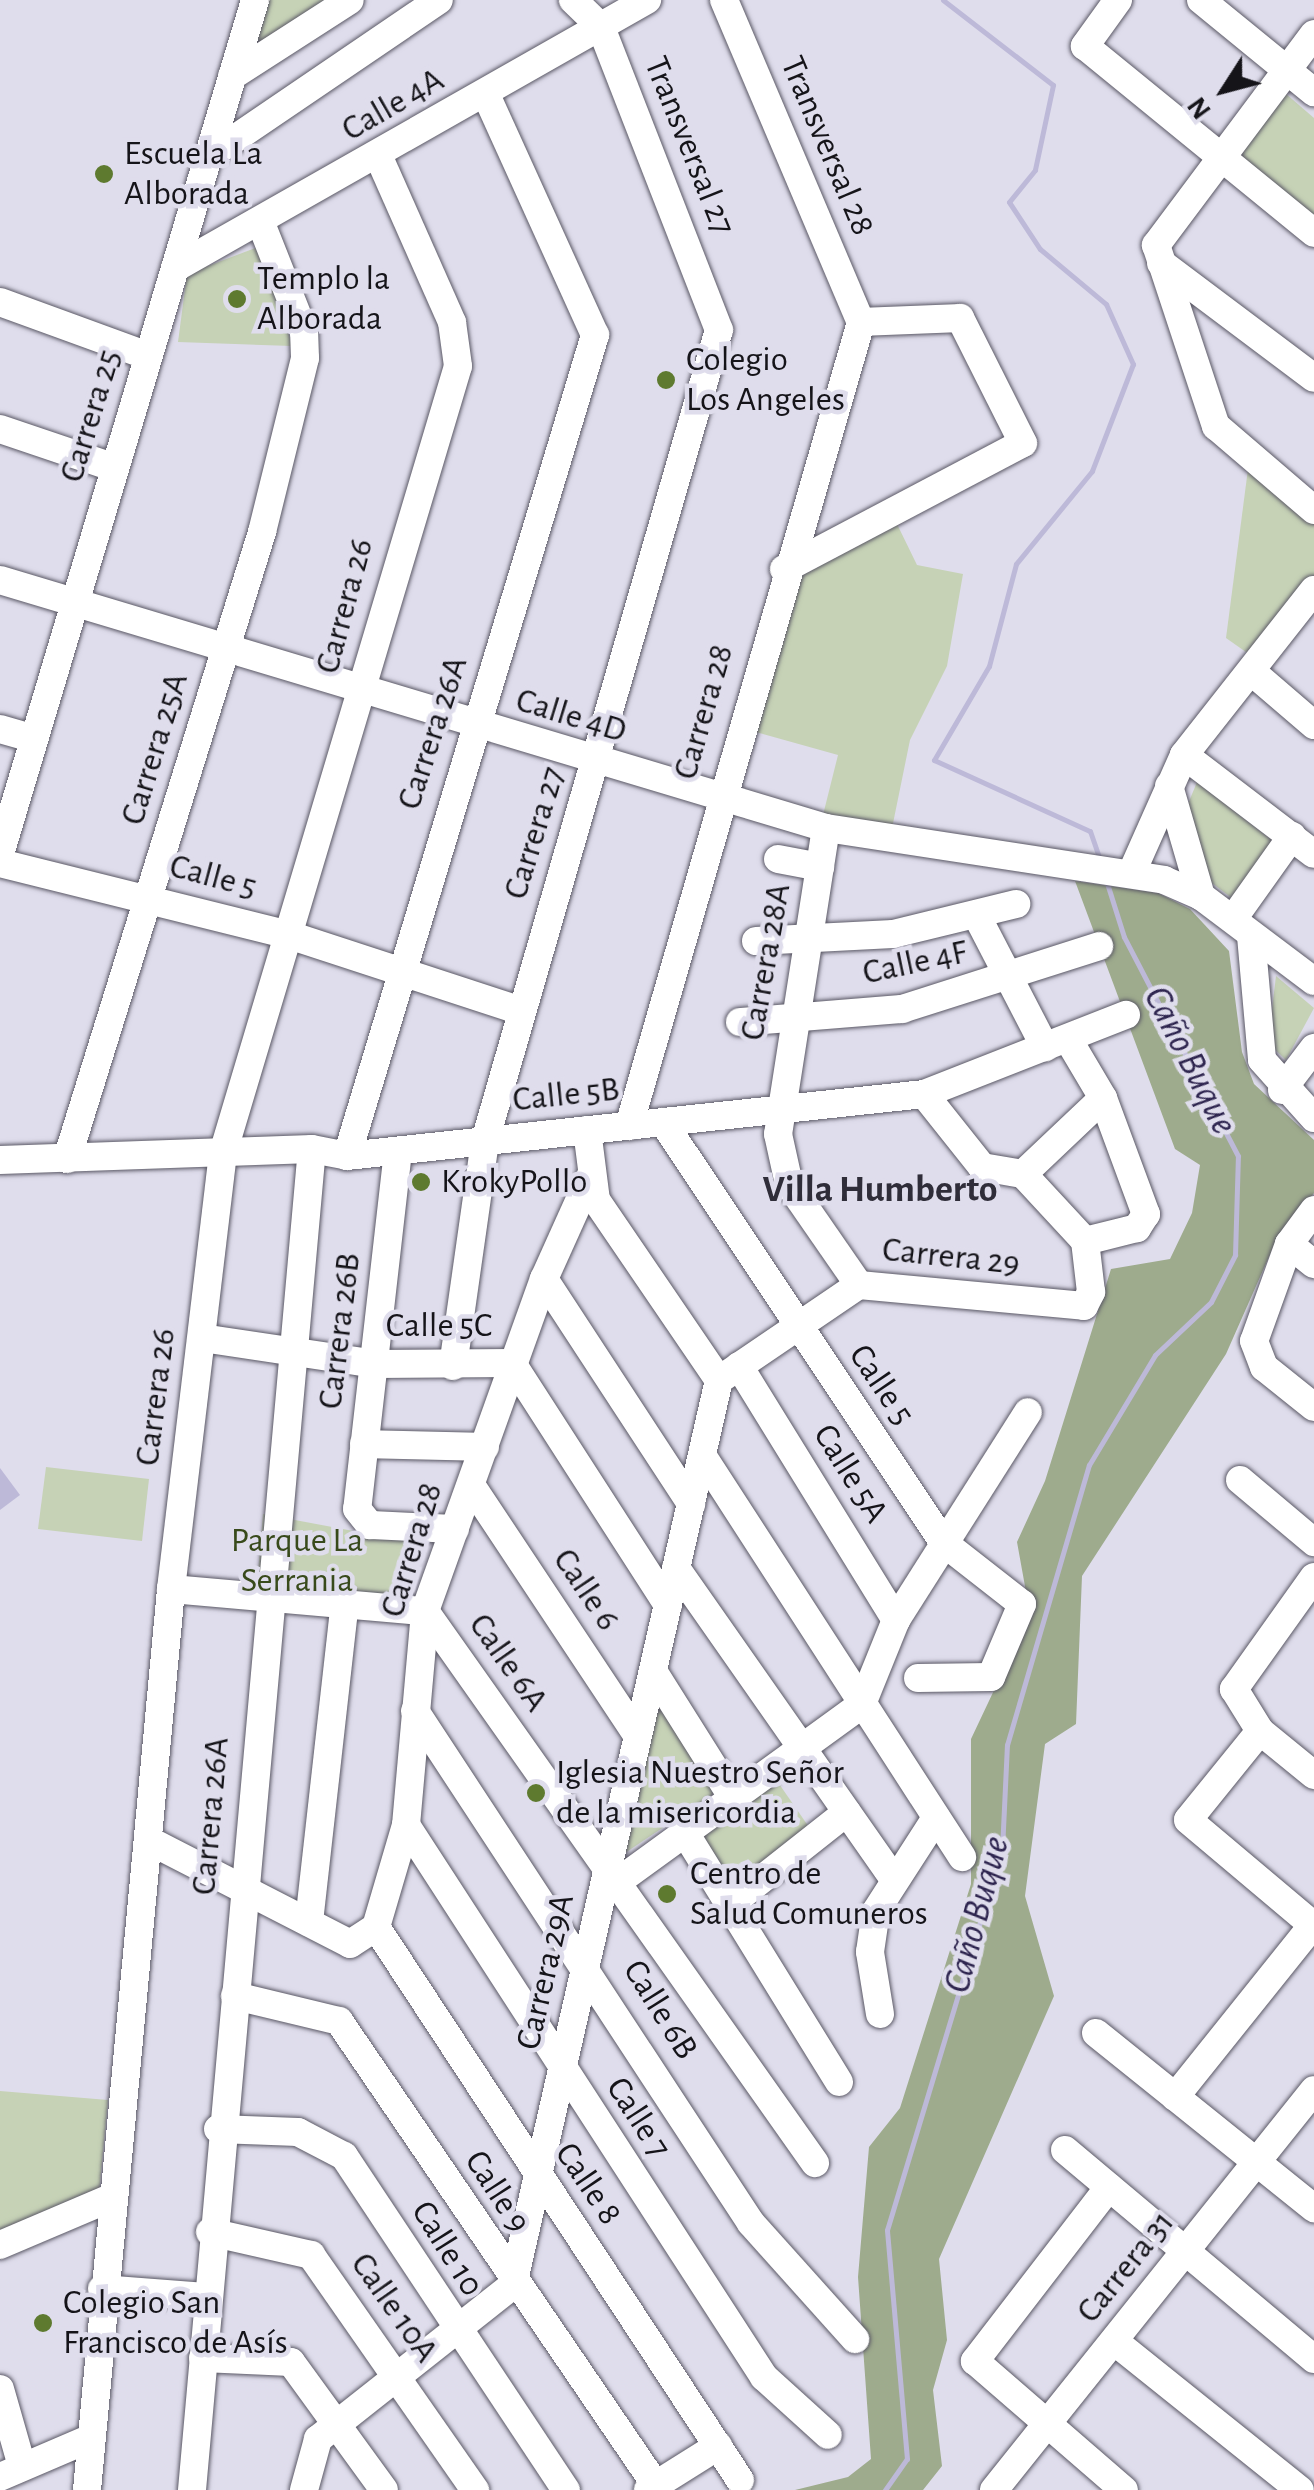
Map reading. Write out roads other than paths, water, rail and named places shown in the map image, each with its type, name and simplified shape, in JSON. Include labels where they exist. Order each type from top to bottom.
[{"type":"street","name":"Carrera 25","points":[[0,854],[254,0]]},
{"type":"street","points":[[232,76],[350,0]]},
{"type":"street","points":[[208,157],[439,0]]},
{"type":"street","name":"Transversal 27","points":[[573,0],[601,27],[719,330]]},
{"type":"street","name":"Calle 4A","points":[[174,268],[262,226],[646,0]]},
{"type":"street","name":"Transversal 28","points":[[724,0],[861,322]]},
{"type":"street","points":[[1118,0],[1084,46],[1314,234]]},
{"type":"street","points":[[1201,0],[1314,92]]},
{"type":"street","points":[[1314,34],[1159,238],[1159,259],[1216,426],[1314,510]]},
{"type":"street","name":"Carrera 26A","points":[[347,1156],[396,972],[595,335],[486,94]]},
{"type":"street","name":"Carrera 26","points":[[87,2490],[102,2289],[170,1590],[222,1153],[292,936],[457,344],[379,157]]},
{"type":"street","name":"Carrera 25A","points":[[66,1159],[225,651],[305,358],[304,332],[262,226]]},
{"type":"street","points":[[1159,259],[1314,378]]},
{"type":"street","points":[[0,302],[148,356]]},
{"type":"street","points":[[784,568],[1023,443],[960,318],[861,322]]},
{"type":"street","name":"Carrera 28","points":[[630,1126],[784,568],[861,322]]},
{"type":"street","name":"Carrera 27","points":[[453,1366],[485,1141],[519,1010],[596,763],[719,330]]},
{"type":"street","points":[[0,428],[115,468]]},
{"type":"street","name":"Calle 4D","points":[[0,580],[719,800],[826,828],[1078,868],[1126,872],[1201,896],[1314,981]]},
{"type":"street","points":[[1126,872],[1184,755],[1314,590]]},
{"type":"street","points":[[1251,671],[1314,725]]},
{"type":"street","points":[[0,729],[34,739]]},
{"type":"street","points":[[1184,755],[1314,854]]},
{"type":"street","points":[[1169,786],[1201,896]]},
{"type":"street","name":"Carrera 28A","points":[[826,828],[779,1110],[789,1184],[859,1284]]},
{"type":"street","points":[[1292,836],[1242,928],[1258,1049],[1282,1090],[1314,1118]]},
{"type":"street","points":[[778,859],[820,866]]},
{"type":"street","name":"Calle 5","points":[[0,863],[292,936],[519,1010]]},
{"type":"street","points":[[756,941],[807,942],[977,916],[1016,904]]},
{"type":"street","points":[[924,1094],[982,1167],[1023,1174],[1085,1241],[1136,1228],[1146,1214],[1103,1098],[1009,981],[977,916]]},
{"type":"street","name":"Calle 4F","points":[[740,1022],[794,1022],[902,1008],[1009,981],[1098,946]]},
{"type":"street","name":"Calle 5B","points":[[0,1160],[312,1149],[347,1156],[924,1094],[1126,1015]]},
{"type":"street","points":[[1282,1090],[1314,1048]]},
{"type":"street","points":[[1023,1174],[1103,1098]]},
{"type":"street","name":"Calle 5","points":[[663,1122],[796,1328],[944,1543],[1022,1604],[998,1672],[918,1678]]},
{"type":"street","points":[[587,1130],[589,1179]]},
{"type":"street","name":"Carrera 26A","points":[[192,2490],[218,2129],[235,1996],[241,1888],[296,1356],[312,1149]]},
{"type":"street","name":"Carrera 26B","points":[[398,1151],[364,1444],[362,1518],[455,1529]]},
{"type":"street","name":"Carrera 28","points":[[376,1926],[406,1825],[425,1611],[544,1279],[589,1179]]},
{"type":"street","name":"Calle 5A","points":[[589,1179],[729,1374],[896,1620]]},
{"type":"street","points":[[1314,1210],[1289,1244],[1254,1341],[1258,1355],[1314,1406]]},
{"type":"street","name":"Carrera 29","points":[[729,1374],[859,1284],[1084,1306],[1091,1292],[1085,1241]]},
{"type":"street","points":[[1289,1244],[1314,1264]]},
{"type":"street","points":[[544,1279],[691,1504]]},
{"type":"street","name":"Calle 5C","points":[[202,1338],[296,1356],[375,1364],[512,1364],[668,1604]]},
{"type":"street","name":"Carrera 29A","points":[[513,2285],[586,1964],[611,1877],[638,1736],[702,1455],[729,1374]]},
{"type":"street","points":[[862,1704],[896,1620],[1028,1412]]},
{"type":"street","points":[[364,1444],[485,1447]]},
{"type":"street","points":[[702,1455],[962,1857]]},
{"type":"street","points":[[1240,1480],[1314,1542]]},
{"type":"street","name":"Calle 6","points":[[471,1486],[638,1736]]},
{"type":"street","points":[[676,1568],[891,1875]]},
{"type":"street","points":[[1314,1577],[1304,1611],[1238,1678],[1235,1698],[1260,1731],[1314,1775]]},
{"type":"street","name":"Calle 6A","points":[[170,1590],[271,1593],[425,1611],[816,2163]]},
{"type":"street","points":[[309,1922],[345,1601]]},
{"type":"street","points":[[653,1671],[732,1798]]},
{"type":"street","name":"Carrera 29A","points":[[611,1877],[732,1798],[862,1704]]},
{"type":"street","name":"Calle 6B","points":[[415,1711],[586,1964],[751,2223],[855,2339]]},
{"type":"street","points":[[1175,2097],[1314,1926],[1188,1820],[1260,1731]]},
{"type":"street","points":[[733,1902],[847,1812]]},
{"type":"street","points":[[880,2014],[870,1952],[891,1875],[936,1818]]},
{"type":"street","name":"Calle 7","points":[[406,1825],[764,2377],[828,2435]]},
{"type":"street","points":[[684,1831],[733,1902],[839,2082]]},
{"type":"street","points":[[148,1840],[350,1944],[376,1926]]},
{"type":"street","name":"Calle 8","points":[[376,1926],[740,2480]]},
{"type":"street","name":"Calle 9","points":[[235,1996],[340,2020],[513,2285],[654,2489]]},
{"type":"street","points":[[1096,2033],[1314,2208]]},
{"type":"street","name":"Carrera 31","points":[[994,2490],[1314,2090]]},
{"type":"street","name":"Calle 10","points":[[218,2129],[298,2132],[332,2144],[456,2333],[566,2490]]},
{"type":"street","points":[[1065,2150],[1314,2359]]},
{"type":"street","points":[[1110,2187],[975,2361],[1124,2490]]},
{"type":"street","points":[[0,2245],[113,2197]]},
{"type":"street","name":"Calle 10A","points":[[210,2232],[304,2249],[476,2490]]},
{"type":"street","points":[[304,2490],[313,2447],[336,2422],[456,2333],[513,2285]]},
{"type":"street","points":[[102,2289],[205,2297]]},
{"type":"street","points":[[1114,2341],[1300,2490]]},
{"type":"street","points":[[203,2358],[285,2359],[384,2490]]},
{"type":"street","points":[[0,2389],[11,2472],[92,2438]]},
{"type":"street","points":[[654,2489],[718,2446]]},
{"type":"waterway","name":"Caño Buque","points":[[943,0],[1053,85],[1035,170],[1009,202],[1040,249],[1106,304],[1133,364],[1092,471],[1016,564],[989,666],[934,760],[1090,831],[1100,860]]},
{"type":"waterway","name":"Caño Buque","points":[[885,2490],[907,2459],[887,2230],[1002,1850],[1007,1745],[1089,1465],[1155,1355],[1211,1302],[1235,1255],[1238,1156],[1124,937],[1106,880]]},
{"type":"place","name":"Escuela La Alborada","points":[[104,174]]},
{"type":"place","name":"Templo la Alborada","points":[[237,299]]},
{"type":"place","name":"Colegio Los Angeles","points":[[666,380]]},
{"type":"place","name":"KrokyPollo","points":[[421,1182]]},
{"type":"place","name":"Iglesia Nuestro Señor de la misericordia","points":[[536,1793]]},
{"type":"place","name":"Centro de Salud Comuneros","points":[[667,1894]]},
{"type":"place","name":"Colegio San Francisco de Asís","points":[[43,2323]]},
{"type":"district","name":"Villa Humberto","points":[[880,1191]]},
{"type":"park label","name":"Parque La Serrania","points":[[297,1561]]}]
